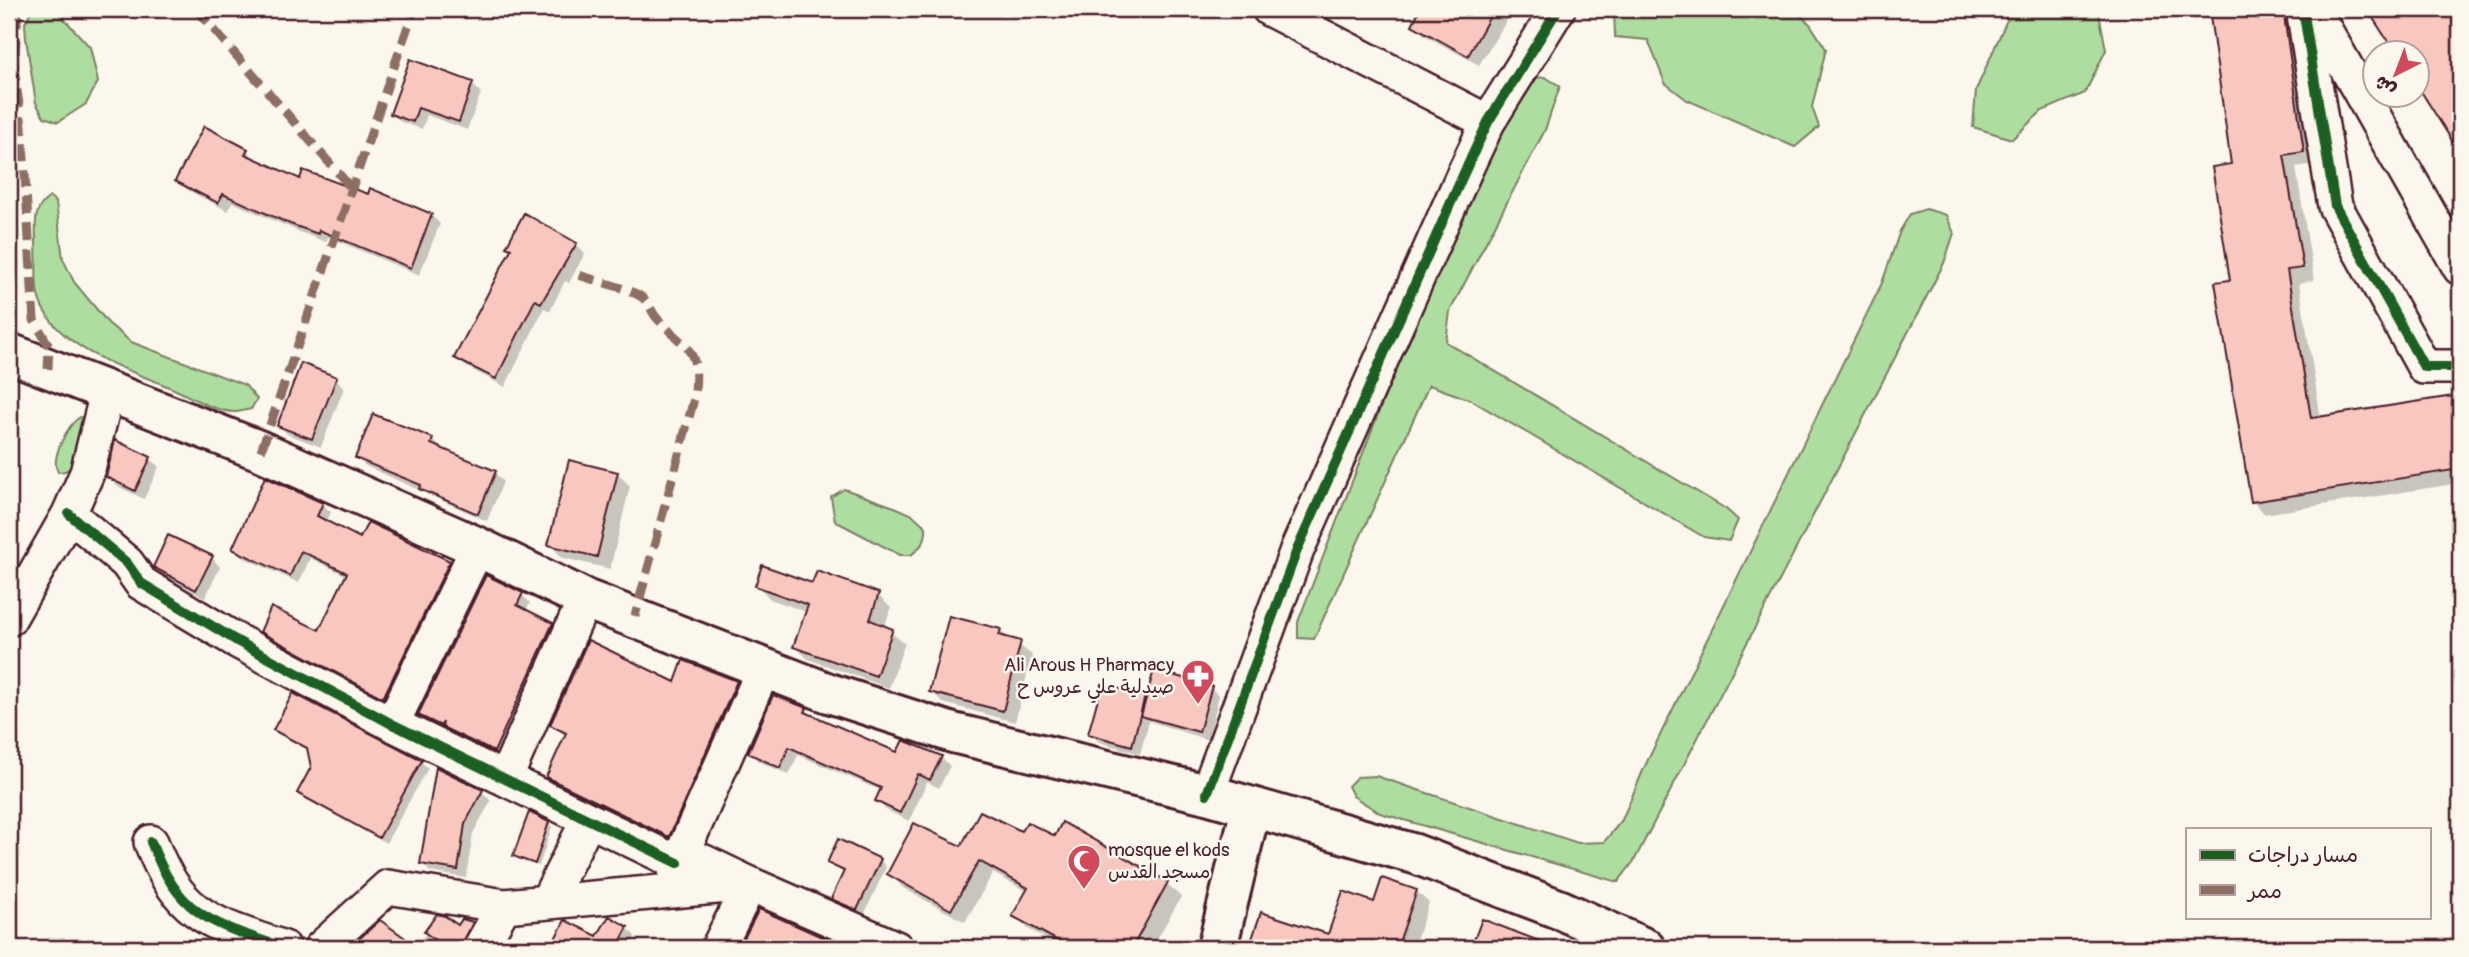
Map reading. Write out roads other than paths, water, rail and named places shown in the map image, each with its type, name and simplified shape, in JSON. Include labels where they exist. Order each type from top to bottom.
[{"type":"main road","points":[[9,353],[261,451],[478,547],[585,599],[829,693],[953,733],[1207,794],[1415,854],[1561,909],[1645,948]]},
{"type":"main road","points":[[1217,948],[1251,808]]},
{"type":"street","points":[[1269,9],[1488,122]]},
{"type":"street","points":[[1207,794],[1297,550],[1488,122],[1558,9]]},
{"type":"street","points":[[2303,9],[2335,205],[2424,367],[2460,367]]},
{"type":"street","points":[[2313,9],[2460,268]]},
{"type":"street","points":[[9,619],[69,514],[87,473],[107,393]]},
{"type":"street","points":[[69,514],[127,563],[141,583],[237,641],[392,724],[588,820],[675,869],[750,884]]},
{"type":"street","points":[[392,724],[478,547]]},
{"type":"street","points":[[505,779],[585,599]]},
{"type":"street","points":[[675,869],[764,668]]},
{"type":"street","points":[[547,902],[588,820]]},
{"type":"street","points":[[151,842],[175,889],[204,919],[284,948]]},
{"type":"street","points":[[321,948],[388,887],[504,906],[547,902],[675,869],[750,884],[879,945]]},
{"type":"street","points":[[718,948],[750,884]]},
{"type":"street","points":[[480,948],[504,906]]},
{"type":"place","name":"Ali Arous H Pharmacy صيدلية علي عروس ح","points":[[1198,706]]},
{"type":"place","name":"mosque el kods مسجد القدس","points":[[1084,891]]}]
